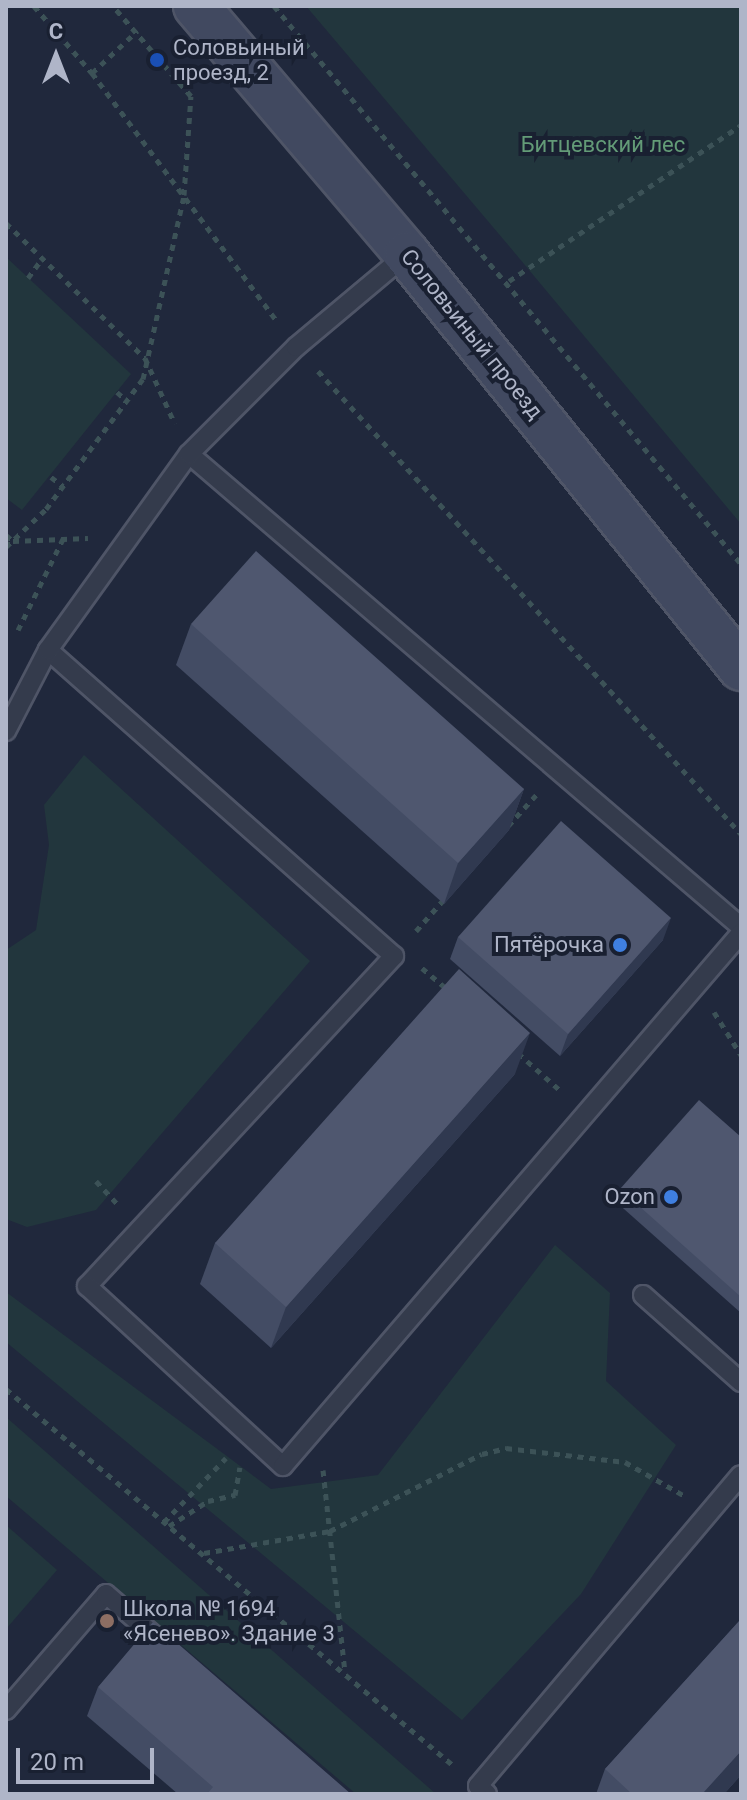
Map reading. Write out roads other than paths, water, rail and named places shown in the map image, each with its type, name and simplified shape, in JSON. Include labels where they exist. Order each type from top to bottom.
[{"type":"street","name":"Соловьиный проезд","points":[[196,6],[407,254],[741,668]]},
{"type":"lane","points":[[6,731],[48,650],[189,454],[296,347],[407,254]]},
{"type":"lane","points":[[48,650],[397,952],[87,1286],[283,1466],[697,986],[741,930],[189,454]]},
{"type":"lane","points":[[643,1295],[741,1382]]},
{"type":"lane","points":[[483,1790],[741,1475]]},
{"type":"lane","points":[[6,1710],[106,1594],[176,1654]]},
{"type":"place","name":"Соловьиный проезд, 2","points":[[157,60]]},
{"type":"place","name":"Пятёрочка","points":[[620,945]]},
{"type":"place","name":"Ozon","points":[[671,1197]]},
{"type":"place","name":"Школа № 1694 «Ясенево». Здание 3","points":[[107,1621]]},
{"type":"park label","name":"Битцевский лес","points":[[603,145]]}]
